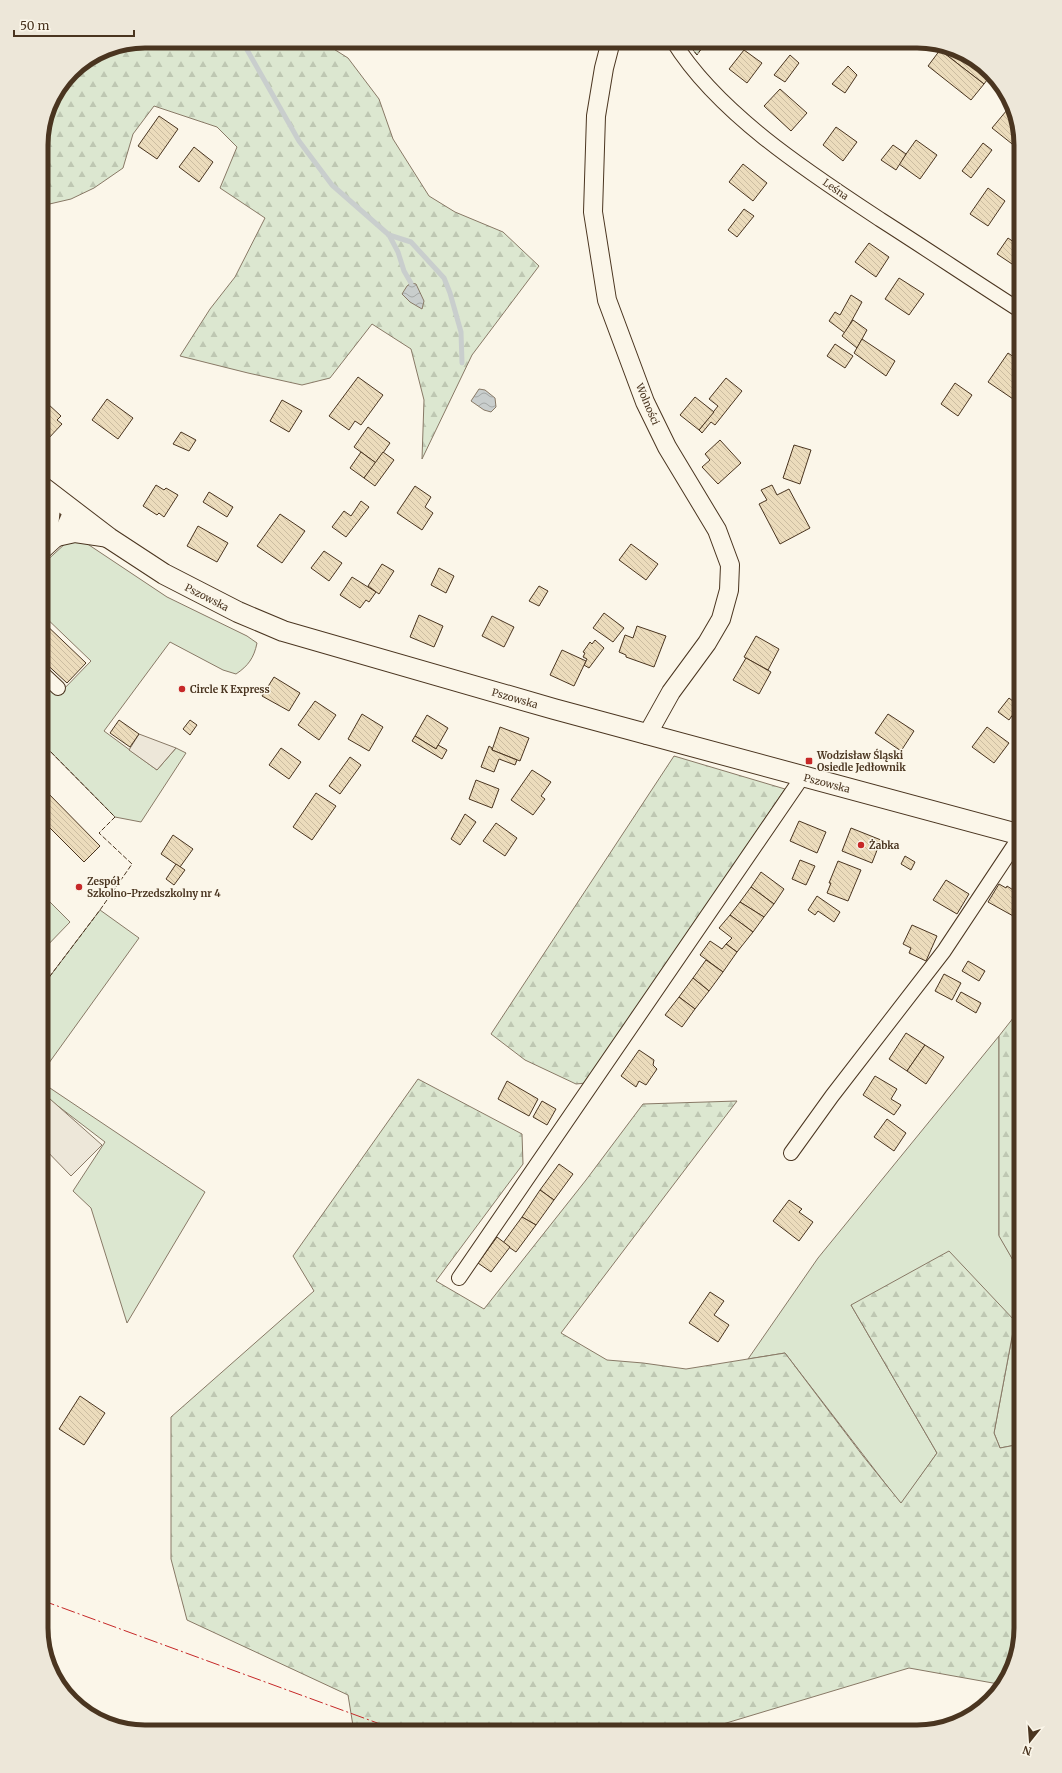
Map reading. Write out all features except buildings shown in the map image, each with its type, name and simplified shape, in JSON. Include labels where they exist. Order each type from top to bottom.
[{"type":"main road","name":"Pszowska","points":[[48,491],[109,538],[164,574],[238,612],[283,631],[648,735],[1014,832]]},
{"type":"street","name":"Wolności","points":[[609,48],[604,68],[596,116],[593,212],[607,300],[645,402],[667,447],[717,530],[730,565],[729,590],[720,619],[707,643],[671,692],[648,735]]},
{"type":"street","name":"Leśna","points":[[678,48],[716,94],[769,141],[839,192],[1014,306]]},
{"type":"street","points":[[48,500],[51,507],[49,534]]},
{"type":"street","points":[[49,534],[65,529],[73,511]]},
{"type":"street","points":[[49,534],[75,533],[109,538]]},
{"type":"street","points":[[48,679],[58,688]]},
{"type":"street","points":[[459,1278],[803,776]]},
{"type":"street","points":[[791,1153],[832,1096],[944,951],[1014,845]]},
{"type":"green space","points":[[145,48],[332,48],[348,58],[379,99],[393,139],[429,196],[455,212],[503,232],[539,266],[472,355],[422,459],[424,400],[411,349],[372,324],[330,378],[302,385],[180,356],[210,309],[235,277],[265,218],[220,188],[237,147],[217,127],[154,106],[133,134],[123,168],[94,188],[71,199],[48,204],[48,138],[51,120],[55,108],[64,91],[81,72],[96,61],[120,51]]},
{"type":"green space","points":[[692,48],[702,48],[697,55]]},
{"type":"green space","points":[[83,541],[167,597],[247,636],[257,643],[250,661],[236,674],[223,670],[170,642],[104,731],[157,770],[176,748],[186,753],[141,822],[115,817],[48,749],[48,686],[58,695],[91,661],[48,620],[48,560],[67,542]]},
{"type":"green space","points":[[674,756],[785,789],[586,1083],[576,1084],[525,1060],[491,1034]]},
{"type":"green space","points":[[48,900],[70,922],[48,945]]},
{"type":"green space","points":[[100,910],[139,938],[48,1064],[48,979]]},
{"type":"green space","points":[[1014,1017],[1014,1262],[999,1236],[999,1036]]},
{"type":"green space","points":[[999,1036],[999,1235],[1014,1262],[1014,1321],[851,1305],[937,1453],[901,1504],[785,1353],[748,1359],[818,1258]]},
{"type":"green space","points":[[418,1079],[522,1134],[523,1164],[436,1281],[484,1309],[586,1180],[643,1104],[737,1101],[561,1333],[607,1360],[686,1369],[785,1353],[863,1456],[901,1503],[937,1453],[851,1305],[949,1251],[1014,1320],[994,1433],[1000,1448],[1014,1445],[1014,1628],[1011,1653],[1001,1677],[996,1684],[909,1668],[723,1725],[353,1725],[348,1695],[187,1620],[171,1559],[171,1417],[314,1291],[293,1256]]},
{"type":"green space","points":[[48,1087],[205,1192],[127,1323],[91,1208],[73,1191],[105,1142],[48,1098]]},
{"type":"green space","points":[[1014,1326],[1014,1445],[1000,1448],[994,1433]]},
{"type":"shaded area","points":[[139,734],[176,748],[157,770],[129,750]]},
{"type":"shaded area","points":[[48,1097],[102,1145],[71,1176],[48,1152]]},
{"type":"water","points":[[411,283],[416,284],[424,301],[422,309],[410,302],[402,294]]},
{"type":"water","points":[[479,389],[485,390],[495,398],[496,407],[491,412],[484,410],[471,401]]},
{"type":"waterway","points":[[246,48],[299,141],[332,185],[389,235],[398,252],[404,271],[411,283]]},
{"type":"waterway","points":[[389,235],[411,242],[444,278],[450,293],[461,332],[462,363]]},
{"type":"fence","points":[[692,48],[697,55],[702,48]]},
{"type":"fence","points":[[48,749],[115,817],[99,833],[132,864],[100,910],[48,979]]},
{"type":"power","points":[[48,1603],[383,1725]]},
{"type":"place","name":"Circle K Express","points":[[182,689]]},
{"type":"place","name":"Wodzisław Śląski Osiedle Jedłownik","points":[[809,761]]},
{"type":"place","name":"Żabka","points":[[861,845]]},
{"type":"place","name":"Zespół Szkolno-Przedszkolny nr 4","points":[[79,887]]}]
